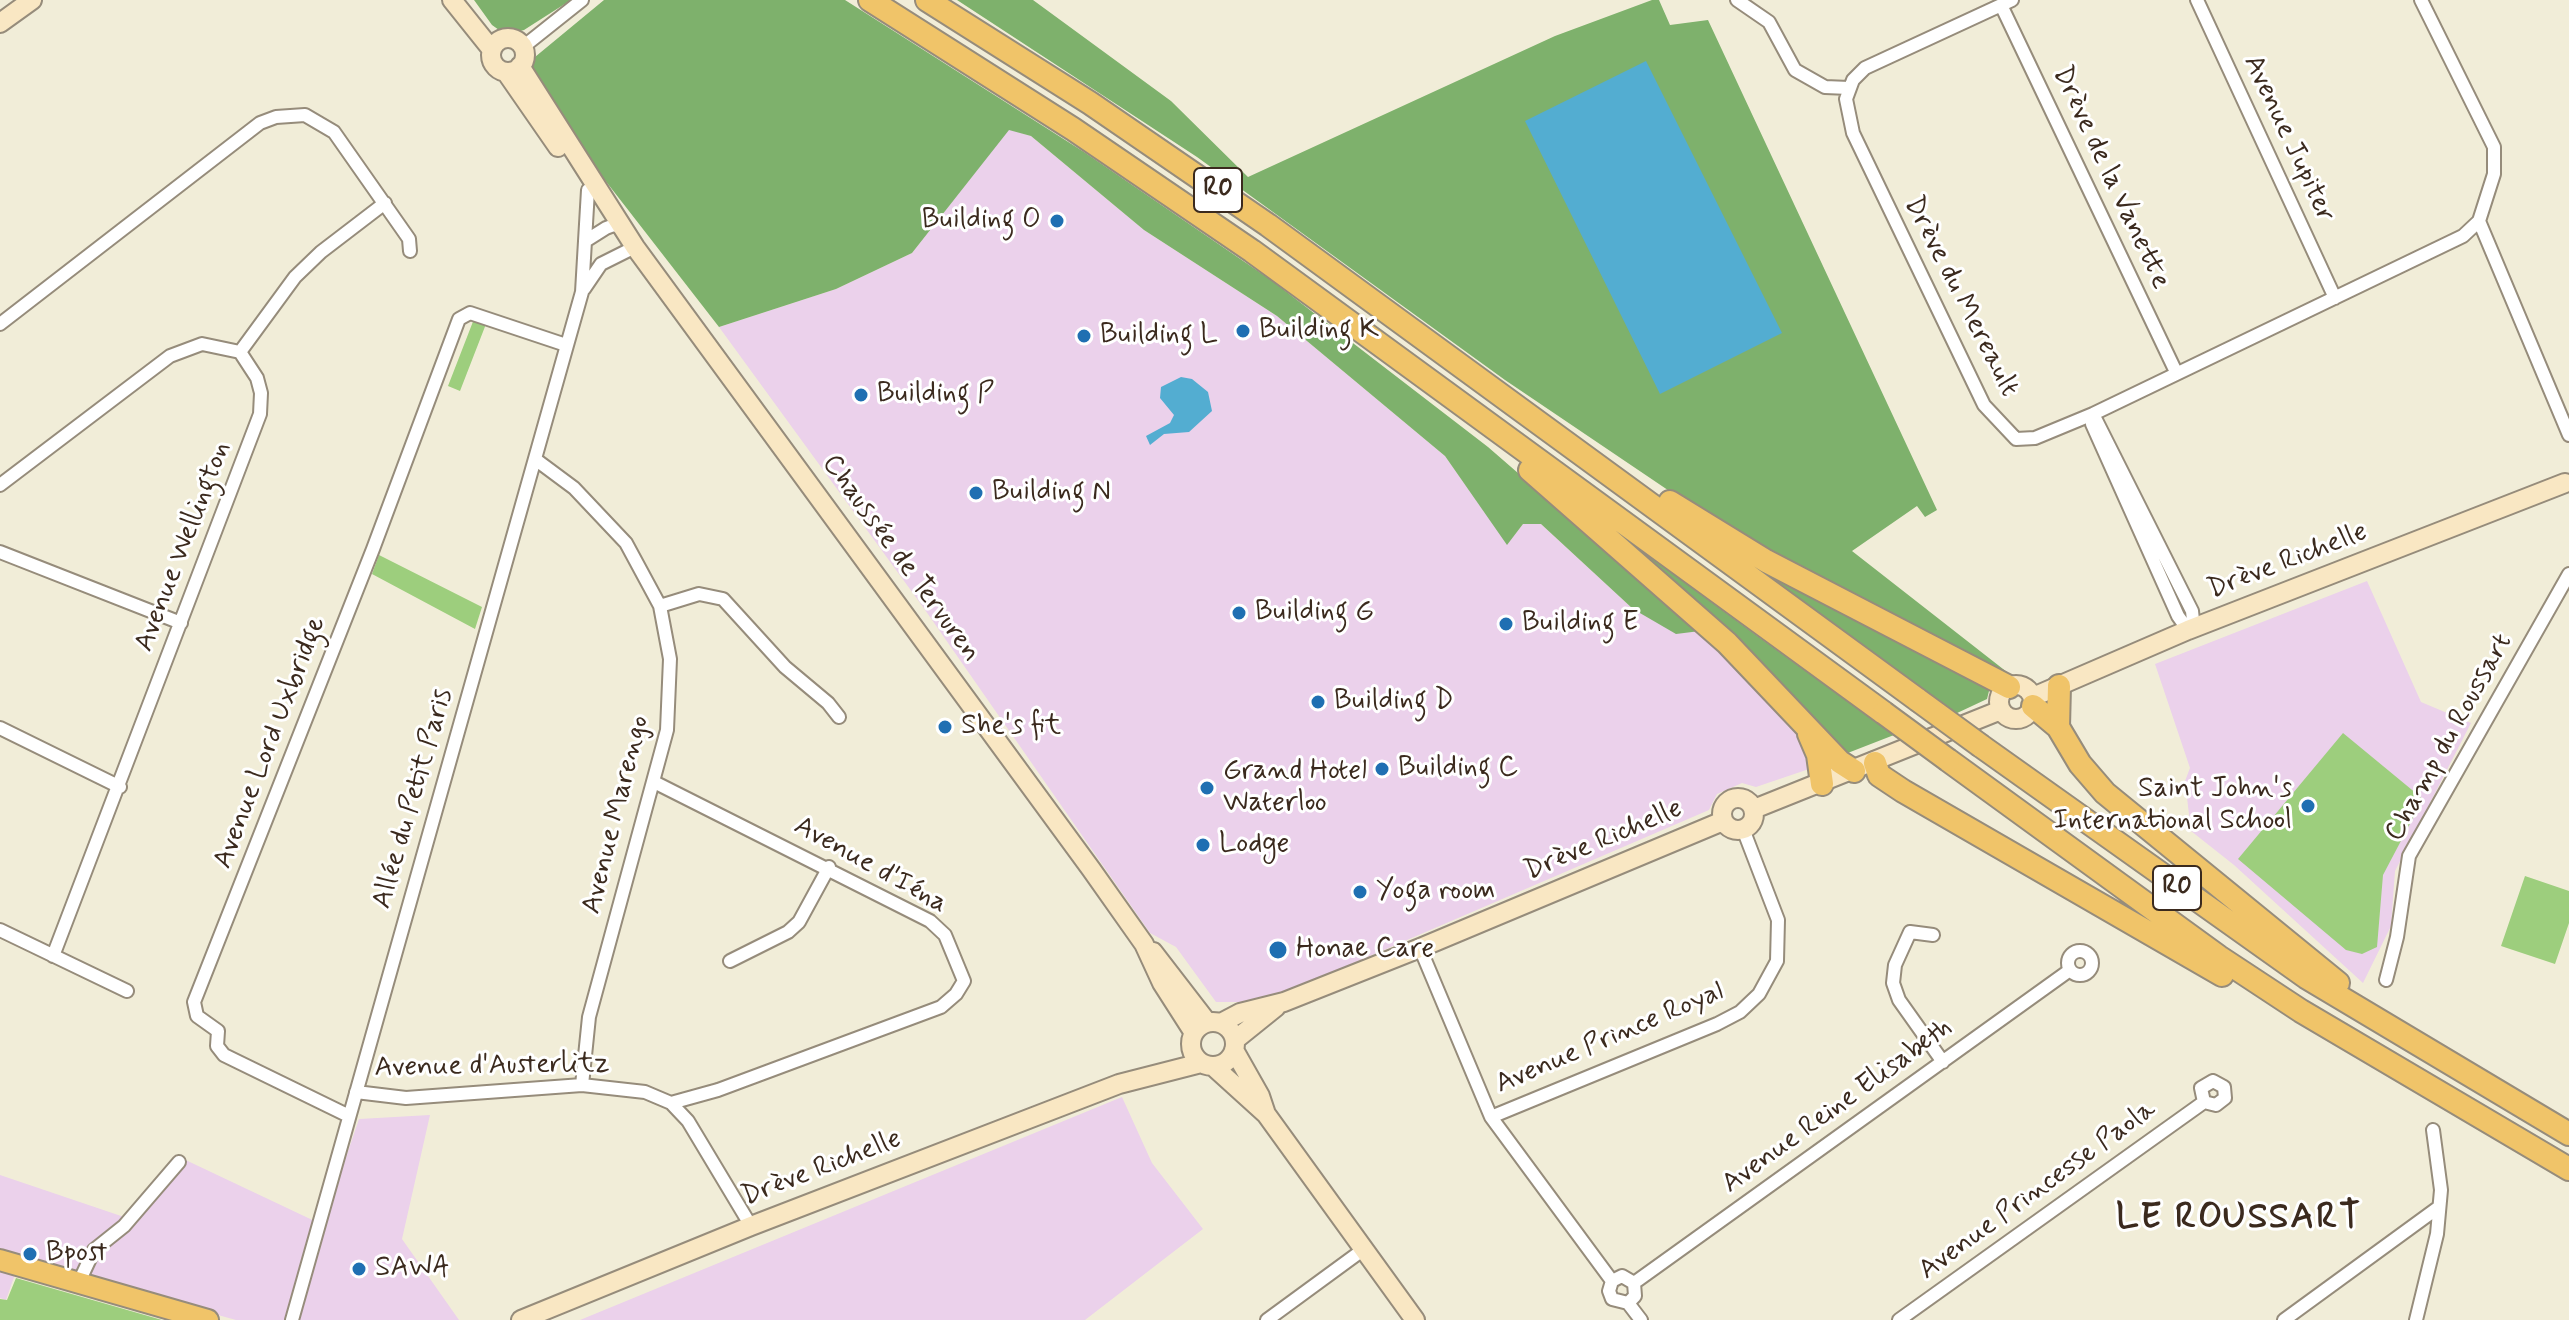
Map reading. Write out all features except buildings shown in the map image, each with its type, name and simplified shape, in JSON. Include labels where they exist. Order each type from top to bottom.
[{"type":"highway","name":"R0","points":[[870,0],[1161,188],[2219,957],[2301,1011],[2569,1169]]},
{"type":"highway","name":"R0","points":[[927,0],[1090,103],[1268,225],[2236,931],[2378,1023],[2569,1134]]},
{"type":"highway","points":[[1493,427],[1506,450],[1727,643],[1840,762],[1864,767],[1879,775],[2284,1012],[2301,1011]]},
{"type":"highway","points":[[1606,473],[1640,484],[1766,561],[2009,687]]},
{"type":"highway","points":[[2058,727],[2059,686]]},
{"type":"highway","points":[[2033,702],[2058,727],[2080,764],[2105,793],[2353,995],[2378,1023]]},
{"type":"highway","points":[[1805,726],[1818,755],[1822,784]]},
{"type":"main road","points":[[0,23],[32,0]]},
{"type":"main road","points":[[452,0],[496,45]]},
{"type":"main road","points":[[467,0],[496,45],[494,64],[513,69],[525,54],[523,47],[513,39],[496,45]]},
{"type":"main road","name":"Chaussée de Tervuren","points":[[513,69],[588,190],[607,208]]},
{"type":"main road","name":"Chaussée de Tervuren","points":[[513,69],[556,119],[607,208],[635,247],[868,561],[1144,944],[1174,976],[1203,1031]]},
{"type":"main road","name":"Drève Richelle","points":[[2033,702],[2059,686],[2188,630],[2568,481]]},
{"type":"main road","points":[[2023,686],[2033,702],[2029,713],[2014,719],[2001,710],[2000,697],[2009,687],[2023,686]]},
{"type":"main road","points":[[1754,809],[2001,710]]},
{"type":"main road","points":[[1730,799],[1747,800],[1754,809],[1754,817],[1743,829],[1728,827],[1723,821],[1722,809],[1730,799]]},
{"type":"main road","name":"Drève Richelle","points":[[1145,1074],[1203,1031],[1258,1007],[1284,1002],[1420,948],[1723,821]]},
{"type":"main road","name":"Drève Richelle","points":[[521,1320],[751,1226],[1145,1074],[1229,1059],[1234,1045],[1284,1002]]},
{"type":"main road","points":[[1203,1031],[1234,1045],[1266,1114]]},
{"type":"main road","points":[[1203,1031],[1207,1064],[1266,1114],[1415,1320]]},
{"type":"main road","points":[[0,1260],[208,1320]]},
{"type":"street","points":[[523,47],[582,0]]},
{"type":"street","points":[[1737,0],[1769,22],[1795,70],[1825,87],[1849,88],[1858,74],[1873,63],[2006,3]]},
{"type":"street","name":"Avenue Jupiter","points":[[2197,0],[2335,298]]},
{"type":"street","points":[[2421,0],[2494,147],[2494,174],[2479,221],[2569,435]]},
{"type":"street","name":"Drève de la Vanette","points":[[2006,3],[2176,372]]},
{"type":"street","name":"Drève du Mereault","points":[[1849,88],[1847,110],[1853,133],[1984,405],[2016,439],[2035,438],[2093,414],[2463,236],[2479,221]]},
{"type":"street","points":[[0,324],[260,123],[276,117],[305,115],[334,132],[409,239],[410,251]]},
{"type":"street","name":"Allée du Petit Paris","points":[[292,1320],[582,292],[588,190]]},
{"type":"street","points":[[0,485],[185,347],[202,344],[240,352],[295,277],[321,252],[385,203]]},
{"type":"street","points":[[587,240],[614,225],[622,228]]},
{"type":"street","name":"Allée du Petit Paris","points":[[582,292],[601,264],[635,247]]},
{"type":"street","name":"Avenue Lord Uxbridge","points":[[349,1116],[218,1051],[218,1031],[197,1016],[194,1002],[373,549],[459,319],[470,313],[566,345]]},
{"type":"street","name":"Avenue Wellington","points":[[53,956],[260,414],[261,393],[257,378],[240,352]]},
{"type":"street","points":[[2093,414],[2092,424],[2178,616],[2188,630]]},
{"type":"street","name":"Avenue Marengo","points":[[535,459],[574,488],[626,543],[660,606],[670,659],[670,701],[654,782],[589,1017],[582,1085]]},
{"type":"street","points":[[0,552],[181,623]]},
{"type":"street","name":"Champ du Roussart","points":[[2386,980],[2397,937],[2409,856],[2569,574]]},
{"type":"street","points":[[660,606],[699,594],[723,599],[785,667],[828,703],[839,717]]},
{"type":"street","points":[[0,728],[120,787]]},
{"type":"street","name":"Avenue d'Iéna","points":[[654,782],[920,915],[945,935],[964,981],[956,994],[941,1007],[718,1090],[671,1103]]},
{"type":"street","name":"Avenue Prince Royal","points":[[1491,1117],[1717,1024],[1740,1012],[1759,994],[1777,961],[1778,920],[1743,829]]},
{"type":"street","points":[[730,961],[788,932],[799,922],[829,867]]},
{"type":"street","points":[[0,930],[127,991]]},
{"type":"street","points":[[1933,935],[1910,932],[1895,965],[1893,983],[1899,1000],[1943,1062]]},
{"type":"street","points":[[1420,948],[1491,1117],[1612,1281]]},
{"type":"street","name":"Avenue Reine Elisabeth","points":[[1634,1283],[2070,970]]},
{"type":"street","name":"Avenue d'Austerlitz","points":[[356,1092],[406,1098],[582,1085],[645,1092],[671,1103]]},
{"type":"street","name":"Avenue Princesse Paola","points":[[1899,1320],[2204,1102]]},
{"type":"street","points":[[671,1103],[688,1121],[751,1226]]},
{"type":"street","points":[[2416,1320],[2437,1240],[2441,1190],[2433,1130]]},
{"type":"street","points":[[79,1282],[94,1250],[124,1226],[179,1162]]},
{"type":"street","points":[[2284,1320],[2439,1207]]},
{"type":"street","points":[[1267,1320],[1364,1249]]},
{"type":"street","points":[[1628,1303],[1636,1291],[1634,1283],[1622,1276],[1612,1281],[1609,1291],[1612,1299],[1628,1303],[1641,1320]]},
{"type":"shaded area","points":[[1009,129],[1031,136],[1144,230],[1277,316],[1445,456],[1507,544],[1523,524],[1541,524],[1633,609],[1700,631],[1755,683],[1806,743],[1812,768],[1756,787],[1742,783],[1717,794],[1709,810],[1263,1002],[1216,1002],[1176,947],[1150,933],[923,607],[719,327],[836,289],[912,253]]},
{"type":"shaded area","name":"Saint John's International School","points":[[2367,581],[2421,702],[2471,723],[2395,871],[2391,926],[2363,983],[2234,865],[2191,831],[2185,781],[2190,768],[2155,664]]},
{"type":"shaded area","points":[[1122,1097],[1152,1163],[1203,1229],[1085,1320],[580,1320]]},
{"type":"shaded area","points":[[430,1115],[402,1239],[459,1320],[236,1320],[20,1260],[6,1300],[0,1298],[0,1175],[127,1218],[175,1155],[323,1225],[359,1119]]},
{"type":"green space","points":[[474,0],[571,0],[524,30],[506,35],[492,25]]},
{"type":"green space","points":[[604,0],[845,0],[1084,152],[1271,280],[1488,447],[1700,631],[1676,634],[1633,609],[1541,524],[1523,524],[1507,545],[1445,456],[1277,316],[1144,230],[1031,136],[1009,130],[912,253],[836,289],[719,327],[587,157],[531,67],[535,57]]},
{"type":"green space","points":[[957,0],[1033,0],[1171,101],[1248,177],[1555,36],[1652,0],[1659,0],[1670,25],[1708,20],[1937,510],[1925,517],[1917,506],[1852,551],[2012,676],[1790,564],[1693,507],[1505,380],[1197,157]]},
{"type":"green space","points":[[474,319],[486,324],[460,391],[448,386]]},
{"type":"green space","points":[[1604,523],[1756,635],[1894,735],[1840,756]]},
{"type":"green space","points":[[1709,534],[1984,682],[1989,691],[1987,699],[1955,714]]},
{"type":"green space","points":[[379,555],[482,607],[475,629],[372,574]]},
{"type":"green space","points":[[2343,733],[2423,799],[2383,875],[2377,947],[2362,954],[2346,950],[2238,859]]},
{"type":"green space","points":[[2525,876],[2569,891],[2569,923],[2555,964],[2501,946]]},
{"type":"green space","points":[[16,1278],[162,1320],[0,1320],[0,1299],[7,1300]]},
{"type":"water","points":[[1646,61],[1782,333],[1660,394],[1525,121]]},
{"type":"water","points":[[1181,377],[1192,379],[1208,392],[1212,411],[1189,432],[1164,434],[1150,445],[1146,436],[1170,423],[1174,415],[1160,398],[1161,387]]},
{"type":"place","name":"Building O","points":[[1057,221]]},
{"type":"place","name":"Building K","points":[[1243,331]]},
{"type":"place","name":"Building L","points":[[1084,336]]},
{"type":"place","name":"Building P","points":[[861,395]]},
{"type":"place","name":"Building N","points":[[976,493]]},
{"type":"place","name":"Building G","points":[[1239,613]]},
{"type":"place","name":"Building E","points":[[1506,624]]},
{"type":"place","name":"Building D","points":[[1318,702]]},
{"type":"place","name":"She's fit","points":[[945,727]]},
{"type":"place","name":"Building C","points":[[1382,769]]},
{"type":"place","name":"Grand Hotel Waterloo","points":[[1207,788]]},
{"type":"place","name":"Saint John's International School","points":[[2308,806]]},
{"type":"place","name":"Lodge","points":[[1203,845]]},
{"type":"place","name":"Yoga room","points":[[1360,892]]},
{"type":"place","name":"Honae Care","points":[[1278,950]]},
{"type":"place","name":"Bpost","points":[[30,1254]]},
{"type":"place","name":"SAWA","points":[[359,1269]]},
{"type":"district","name":"LE ROUSSART","points":[[2239,1219]]}]
